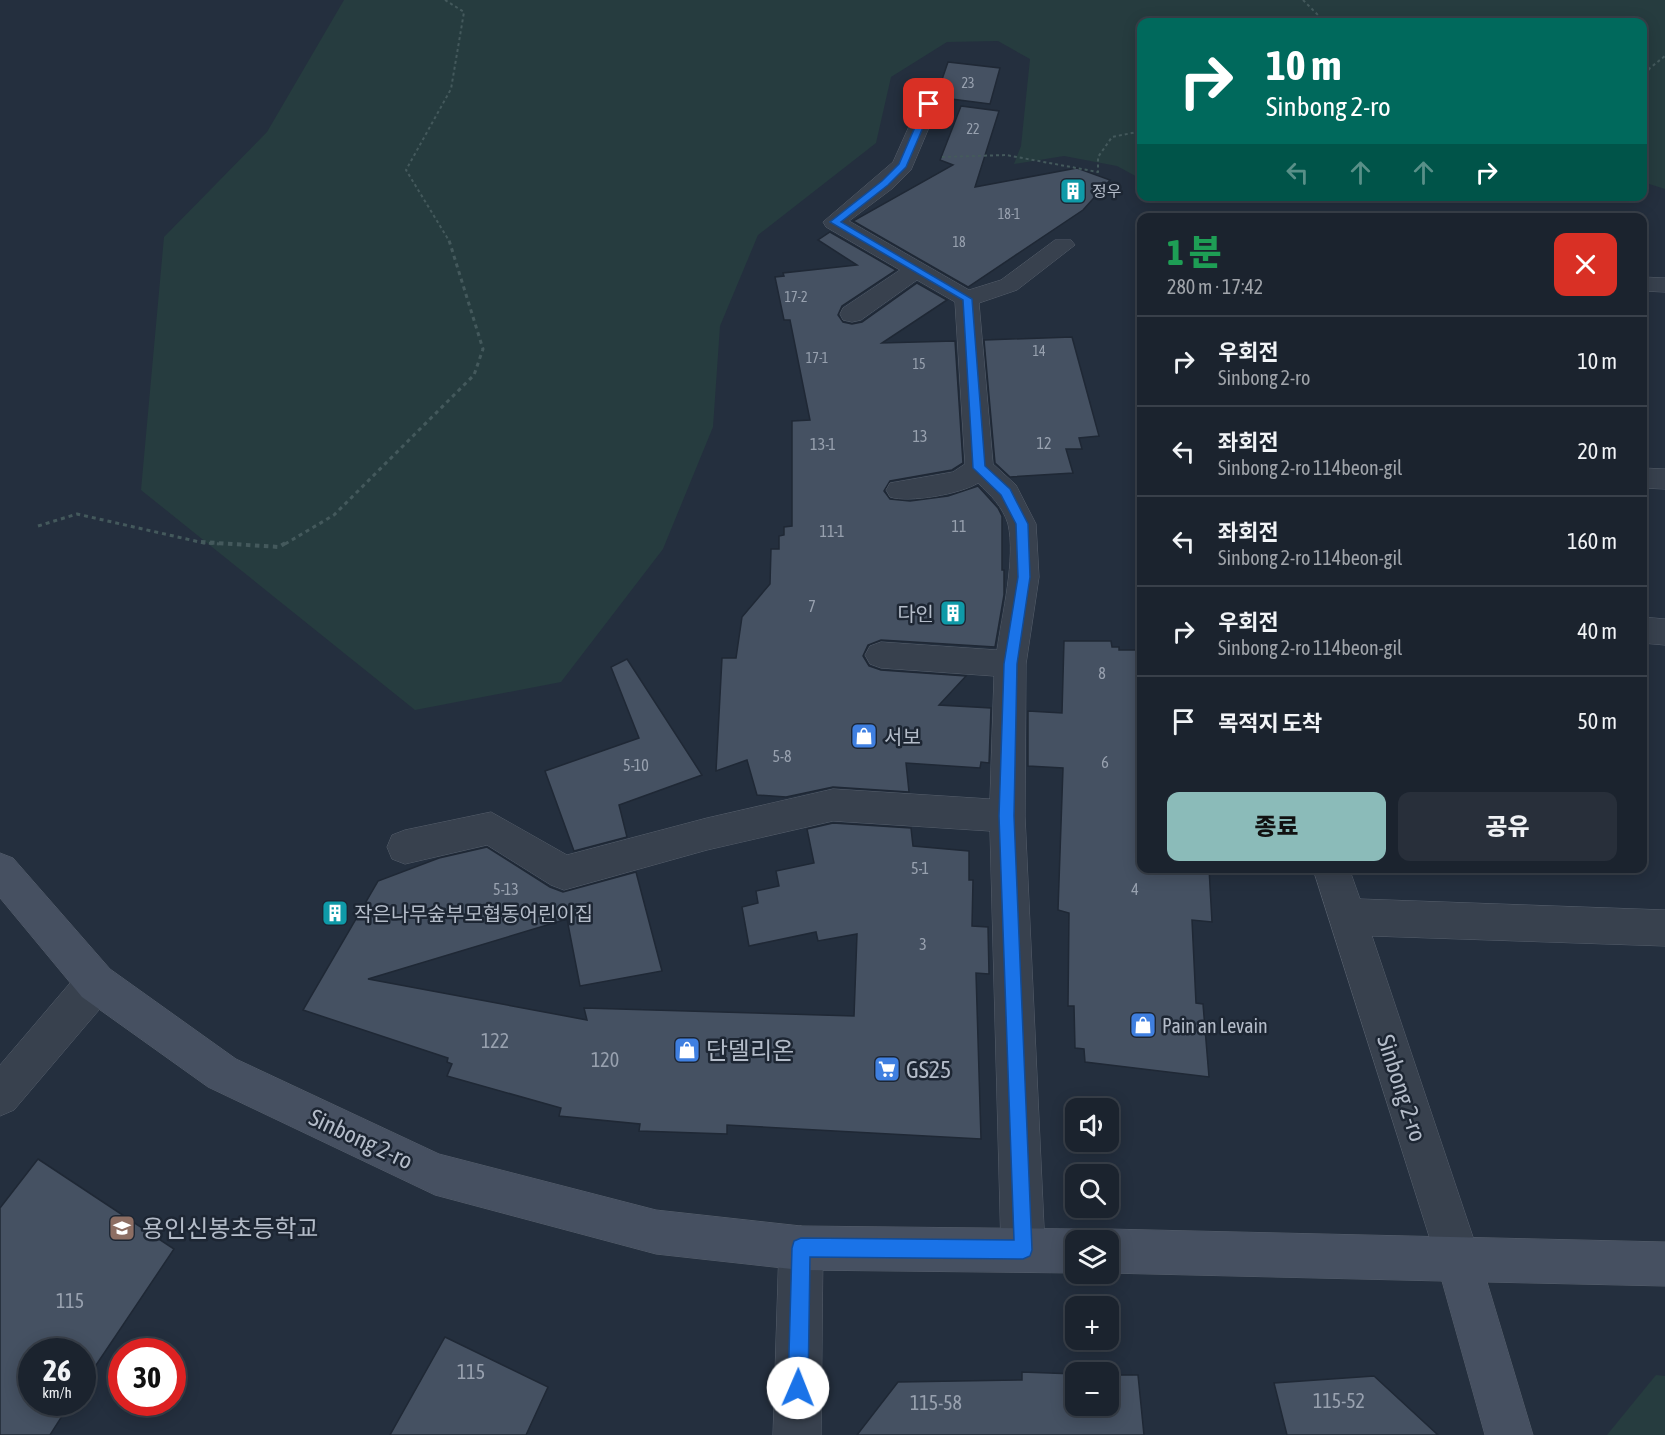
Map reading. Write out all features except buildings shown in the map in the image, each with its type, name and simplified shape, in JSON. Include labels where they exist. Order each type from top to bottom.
[{"type":"street","points":[[929,104],[903,165],[885,183],[834,222],[968,299],[1009,285],[1063,245]]},
{"type":"street","points":[[852,314],[916,270]]},
{"type":"street","points":[[1647,284],[1665,285]]},
{"type":"street","points":[[968,299],[979,468],[1006,492],[1022,524],[1024,577],[1010,664],[1006,816],[1023,1250]]},
{"type":"street","points":[[900,489],[960,481],[979,468]]},
{"type":"street","points":[[1647,478],[1665,479]]},
{"type":"street","points":[[1647,630],[1665,632]]},
{"type":"street","points":[[881,655],[1010,664]]},
{"type":"street","points":[[405,847],[491,828],[564,873],[707,834],[832,805],[1006,816]]},
{"type":"street","name":"Sinbong 2-ro","points":[[0,870],[96,983],[222,1073],[435,1174],[656,1232],[801,1248],[1065,1251]]},
{"type":"street","name":"Sinbong 2-ro","points":[[1333,873],[1458,1258]]},
{"type":"street","points":[[1346,917],[1665,928]]},
{"type":"street","points":[[0,1096],[96,983]]},
{"type":"street","points":[[797,1435],[801,1248]]},
{"type":"street","points":[[1119,1251],[1665,1264]]},
{"type":"street","points":[[1458,1258],[1509,1435]]},
{"type":"path","points":[[38,526],[77,514],[204,543],[279,547],[334,515],[474,375],[483,349],[446,231],[406,170],[451,89],[464,12],[445,0]]},
{"type":"path","points":[[1303,0],[1321,18]]},
{"type":"path","points":[[1647,72],[1665,56]]},
{"type":"path","points":[[906,156],[1006,155],[1098,172],[1098,157],[1112,137],[1137,132]]},
{"type":"green space","points":[[344,0],[1665,0],[1665,189],[1647,183],[1647,18],[1137,18],[1137,177],[1117,166],[1064,156],[1014,164],[1021,146],[1030,59],[998,41],[947,42],[891,77],[876,143],[758,235],[720,326],[713,427],[663,549],[561,682],[415,710],[141,490],[164,237],[267,132]]},
{"type":"green space","points":[[1656,1375],[1665,1376],[1665,1435],[1607,1435]]},
{"type":"place","name":"정우","points":[[1073,191]]},
{"type":"place","name":"다인","points":[[953,613]]},
{"type":"place","name":"서보","points":[[864,736]]},
{"type":"place","name":"작은나무숲부모협동어린이집","points":[[335,913]]},
{"type":"place","name":"Pain an Levain","points":[[1143,1025]]},
{"type":"place","name":"단델리온","points":[[687,1050]]},
{"type":"place","name":"GS25","points":[[887,1069]]},
{"type":"place","name":"용인신봉초등학교","points":[[122,1228]]},
{"type":"route","points":[[798,1388],[801,1248],[1023,1250],[1006,816],[1010,664],[1024,577],[1022,524],[1006,492],[979,468],[968,299],[834,222],[885,183],[903,165],[929,104]]}]
